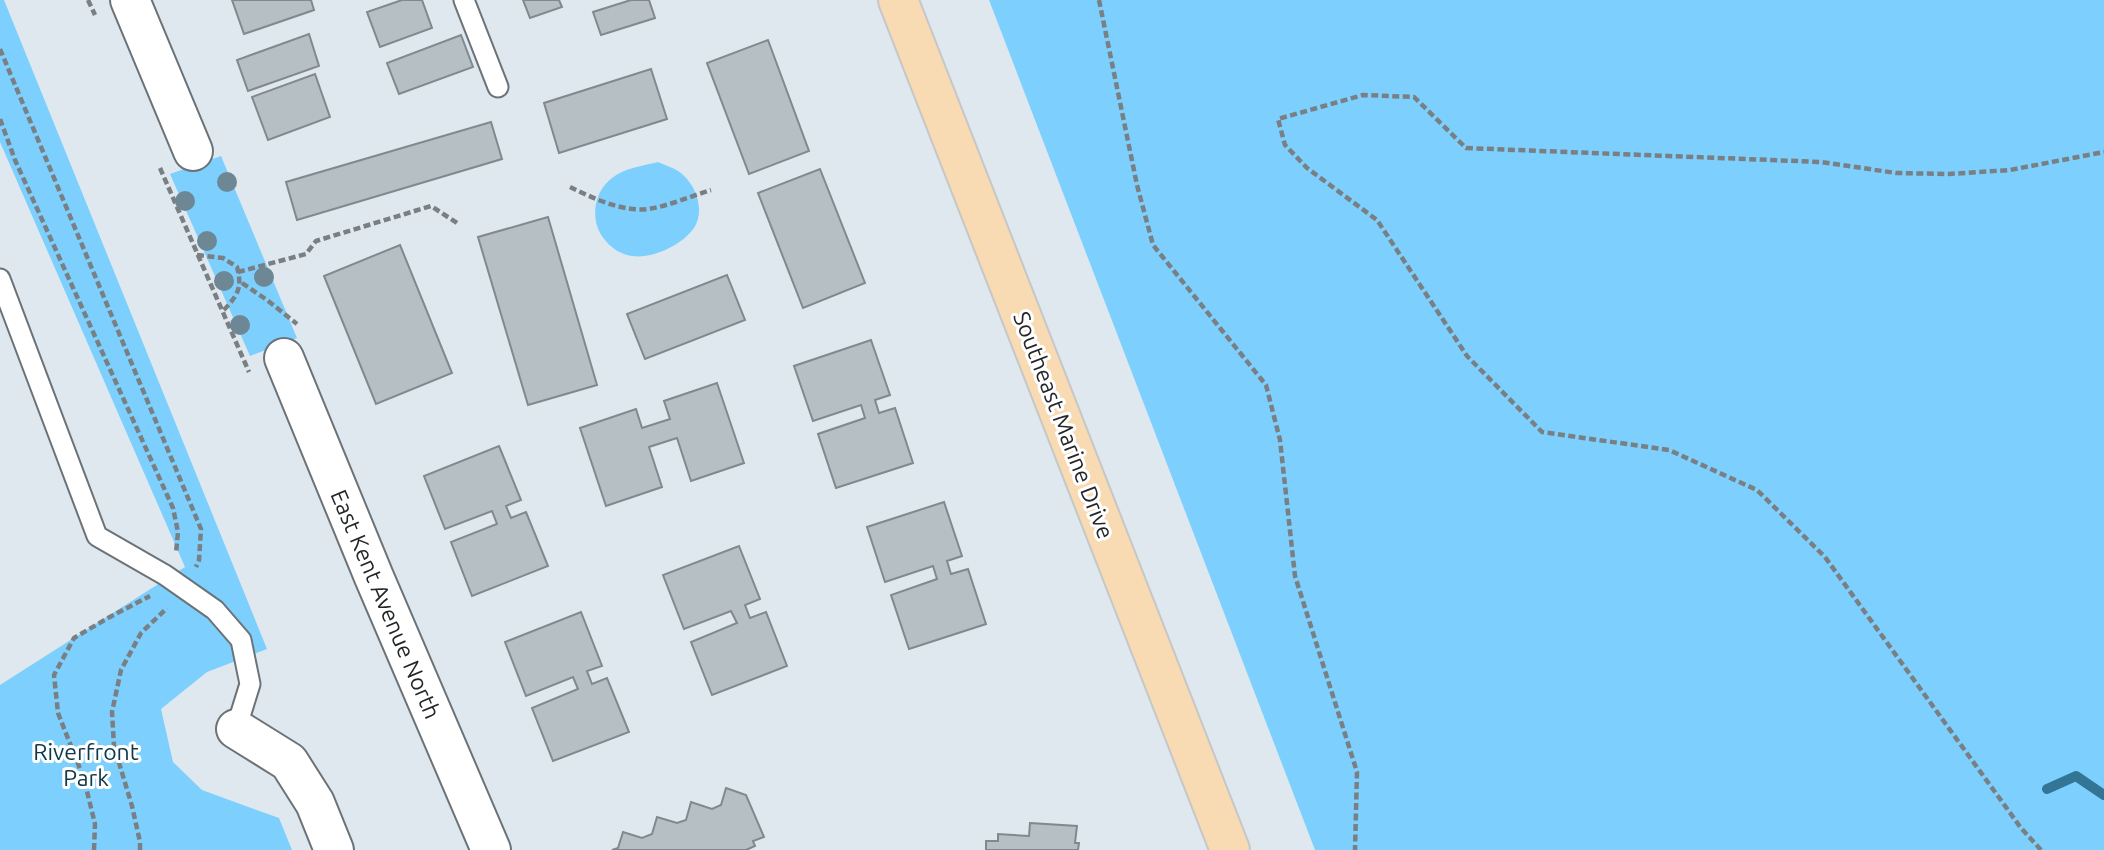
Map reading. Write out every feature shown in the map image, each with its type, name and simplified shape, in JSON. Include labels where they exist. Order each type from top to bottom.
[{"type":"main road","name":"Southeast Marine Drive","points":[[898,0],[1230,850]]},
{"type":"street","points":[[130,0],[175,157]]},
{"type":"street","name":"East Kent Avenue North","points":[[284,358],[491,850]]},
{"type":"street","points":[[236,729],[289,762],[315,803],[334,850]]},
{"type":"lane","points":[[464,0],[498,87]]},
{"type":"lane","points":[[0,279],[97,536],[165,575],[215,610],[241,640],[250,684],[236,729]]},
{"type":"path","points":[[1098,0],[1137,185],[1153,245],[1266,385],[1280,440],[1295,576],[1357,772],[1355,850]]},
{"type":"path","points":[[0,49],[201,528],[199,560],[192,577],[175,601],[141,633],[121,670],[112,712],[114,746],[132,806],[140,850]]},
{"type":"path","points":[[2041,850],[2021,828],[1825,557],[1757,490],[1670,450],[1542,432],[1467,356],[1377,220],[1307,169],[1285,145],[1278,119],[1363,95],[1414,97],[1466,148],[1821,162],[1896,173],[1949,174],[2010,170],[2104,152]]},
{"type":"path","points":[[0,119],[15,160],[173,508],[178,532],[176,555],[158,590],[152,596],[74,638],[54,676],[58,713],[84,779],[95,824],[94,850]]},
{"type":"path","points":[[175,157],[197,255],[253,382]]},
{"type":"path","points":[[570,187],[597,200],[646,209],[711,190]]},
{"type":"path","points":[[239,272],[306,254],[316,241],[431,206],[457,223]]},
{"type":"path","points":[[197,255],[223,258],[237,267],[242,283],[237,294],[222,312]]},
{"type":"green space","name":"Riverfront Park","points":[[0,0],[4,0],[267,649],[207,672],[161,709],[173,762],[202,790],[279,818],[292,850],[0,850],[0,685],[185,567],[0,142]]},
{"type":"green space","points":[[989,0],[2104,0],[2104,850],[1315,850]]},
{"type":"green space","points":[[221,156],[297,338],[250,356],[170,174]]},
{"type":"green space","points":[[658,162],[678,171],[694,189],[699,205],[697,221],[682,240],[658,253],[640,256],[624,254],[610,246],[600,233],[595,217],[597,200],[605,184],[612,178],[622,172]]},
{"type":"building","points":[[232,0],[311,0],[314,10],[244,34]]},
{"type":"building","points":[[402,0],[422,0],[432,28],[380,47],[367,12]]},
{"type":"building","points":[[523,0],[559,0],[562,7],[530,18]]},
{"type":"building","points":[[631,0],[649,0],[655,18],[601,35],[593,12]]},
{"type":"building","points":[[309,34],[319,66],[248,91],[237,60]]},
{"type":"building","points":[[461,35],[473,67],[399,94],[387,63]]},
{"type":"building","points":[[768,40],[809,151],[749,174],[707,63]]},
{"type":"building","points":[[651,69],[667,119],[559,153],[544,103]]},
{"type":"building","points":[[315,74],[330,117],[268,140],[252,97]]},
{"type":"building","points":[[491,122],[502,159],[297,220],[286,182]]},
{"type":"building","points":[[820,169],[865,283],[803,308],[758,193]]},
{"type":"building","points":[[548,217],[597,385],[528,405],[478,237]]},
{"type":"building","points":[[400,245],[452,373],[376,404],[324,276]]},
{"type":"building","points":[[727,275],[745,320],[645,359],[627,314]]},
{"type":"building","points":[[871,340],[890,395],[875,400],[879,413],[895,408],[913,463],[836,488],[818,434],[865,418],[861,405],[813,421],[794,366]]},
{"type":"building","points":[[717,383],[744,463],[691,481],[677,438],[649,447],[662,487],[606,506],[580,428],[636,409],[642,428],[670,419],[664,401]]},
{"type":"building","points":[[499,446],[521,500],[506,506],[511,518],[526,512],[548,566],[472,596],[451,542],[497,524],[492,511],[445,529],[424,476]]},
{"type":"building","points":[[944,502],[962,556],[947,561],[951,574],[968,569],[986,624],[909,649],[891,595],[937,579],[933,566],[885,582],[867,527]]},
{"type":"building","points":[[739,546],[760,599],[745,605],[750,618],[766,612],[787,666],[712,695],[691,642],[737,623],[731,611],[684,629],[663,575]]},
{"type":"building","points":[[581,612],[602,666],[587,671],[592,684],[607,678],[629,732],[553,761],[532,708],[578,689],[573,677],[526,696],[505,642]]},
{"type":"building","points":[[726,788],[746,795],[764,837],[753,841],[755,846],[746,850],[612,850],[618,848],[623,832],[642,838],[652,834],[657,817],[677,823],[686,820],[691,802],[712,809],[721,805]]},
{"type":"building","points":[[1030,823],[1077,826],[1075,843],[1079,843],[1078,850],[986,850],[986,841],[998,841],[998,834],[1029,836]]},
{"type":"waterway","points":[[2047,789],[2076,776],[2104,795]]}]
